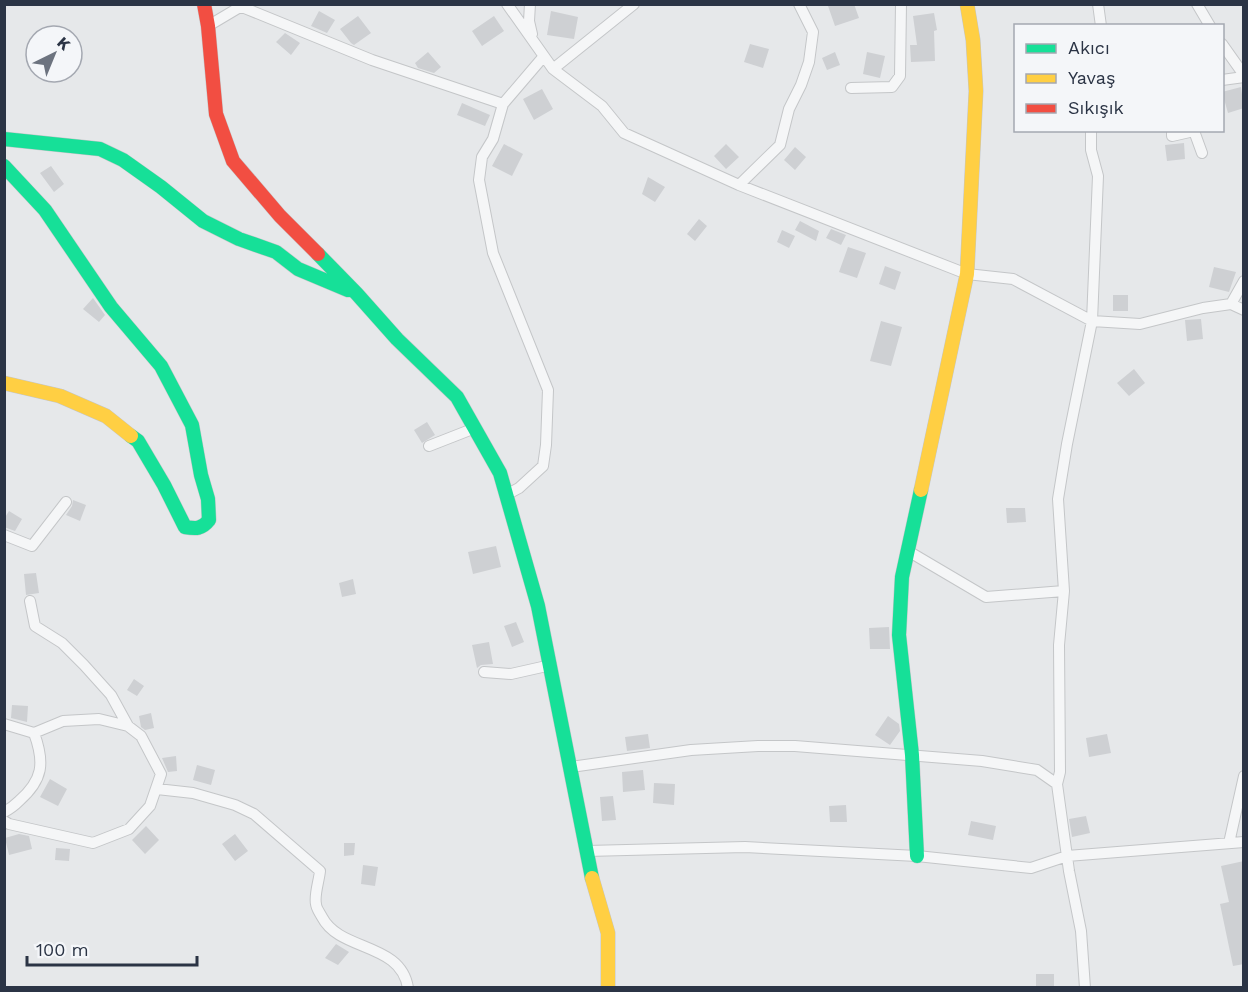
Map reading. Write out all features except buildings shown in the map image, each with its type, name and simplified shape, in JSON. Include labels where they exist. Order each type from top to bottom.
[{"type":"street","points":[[204,4],[216,114],[233,161],[280,216],[357,294],[397,339],[457,398],[500,473],[538,606],[587,851],[608,933],[608,987]]},
{"type":"street","points":[[507,4],[553,69],[602,106],[624,133],[740,185],[966,274],[1013,279],[1092,321],[1140,324],[1203,308],[1244,303]]},
{"type":"street","points":[[530,4],[529,21],[533,40]]},
{"type":"street","points":[[553,69],[634,4]]},
{"type":"street","points":[[740,185],[780,145],[789,109],[809,62],[813,32],[799,4]]},
{"type":"street","points":[[851,88],[892,87],[900,76],[901,4]]},
{"type":"street","points":[[917,856],[912,755],[899,635],[902,577],[966,274],[976,91],[968,4]]},
{"type":"street","points":[[1098,4],[1101,24]]},
{"type":"street","points":[[1197,4],[1209,24]]},
{"type":"street","points":[[208,26],[243,6],[372,60],[503,104]]},
{"type":"street","points":[[1224,47],[1244,76],[1224,80]]},
{"type":"street","points":[[506,495],[519,488],[543,466],[548,390],[493,253],[480,180],[482,157],[493,139],[503,104],[544,56]]},
{"type":"street","points":[[1085,987],[1081,931],[1057,784],[1060,772],[1059,645],[1064,591],[1058,498],[1092,321],[1098,176],[1091,150],[1091,132]]},
{"type":"street","points":[[1172,132],[1172,136],[1190,132]]},
{"type":"street","points":[[1194,132],[1202,153]]},
{"type":"street","points":[[4,139],[100,149],[123,160],[203,221],[239,239],[276,252],[298,269],[357,294]]},
{"type":"street","points":[[4,166],[45,210],[111,307],[161,366],[192,425],[208,499],[209,520],[203,527],[194,529],[185,527],[138,441],[106,416],[60,396],[4,383]]},
{"type":"street","points":[[1231,304],[1244,281]]},
{"type":"street","points":[[1231,304],[1244,309]]},
{"type":"street","points":[[429,446],[474,428]]},
{"type":"street","points":[[4,535],[32,546],[66,502]]},
{"type":"street","points":[[908,551],[986,597],[1064,591]]},
{"type":"street","points":[[4,821],[93,843],[129,829],[150,806],[161,774],[141,736],[128,726],[111,695],[62,643],[35,626],[30,601]]},
{"type":"street","points":[[484,672],[511,674],[551,665]]},
{"type":"street","points":[[4,723],[34,733],[63,721],[99,719],[128,726]]},
{"type":"street","points":[[4,812],[33,789],[39,775],[40,750],[34,733]]},
{"type":"street","points":[[571,767],[691,750],[758,746],[833,748],[982,761],[1037,771],[1057,784]]},
{"type":"street","points":[[1229,843],[1244,776]]},
{"type":"street","points":[[157,789],[193,793],[254,813],[320,871],[316,904],[327,927],[357,944],[389,957],[406,977],[408,987]]},
{"type":"street","points":[[587,851],[745,847],[917,856],[1031,868],[1067,856],[1244,842]]},
{"type":"traffic: fast","points":[[4,139],[100,149],[123,160],[203,221],[239,239],[276,252],[298,269],[348,290]]},
{"type":"traffic: fast","points":[[4,166],[45,210],[111,307],[161,366],[192,425],[208,499],[209,520],[204,525],[196,528],[185,527],[138,441],[131,436]]},
{"type":"traffic: fast","points":[[318,254],[397,339],[457,397],[500,473],[538,606],[592,878]]},
{"type":"traffic: fast","points":[[917,856],[912,755],[899,635],[902,577],[921,490]]},
{"type":"traffic: slow","points":[[921,490],[967,274],[976,91],[973,40],[967,4]]},
{"type":"traffic: slow","points":[[4,383],[60,396],[106,416],[131,436]]},
{"type":"traffic: slow","points":[[592,878],[608,933],[608,988]]},
{"type":"traffic: jam","points":[[204,4],[216,114],[233,161],[280,216],[318,254]]}]
